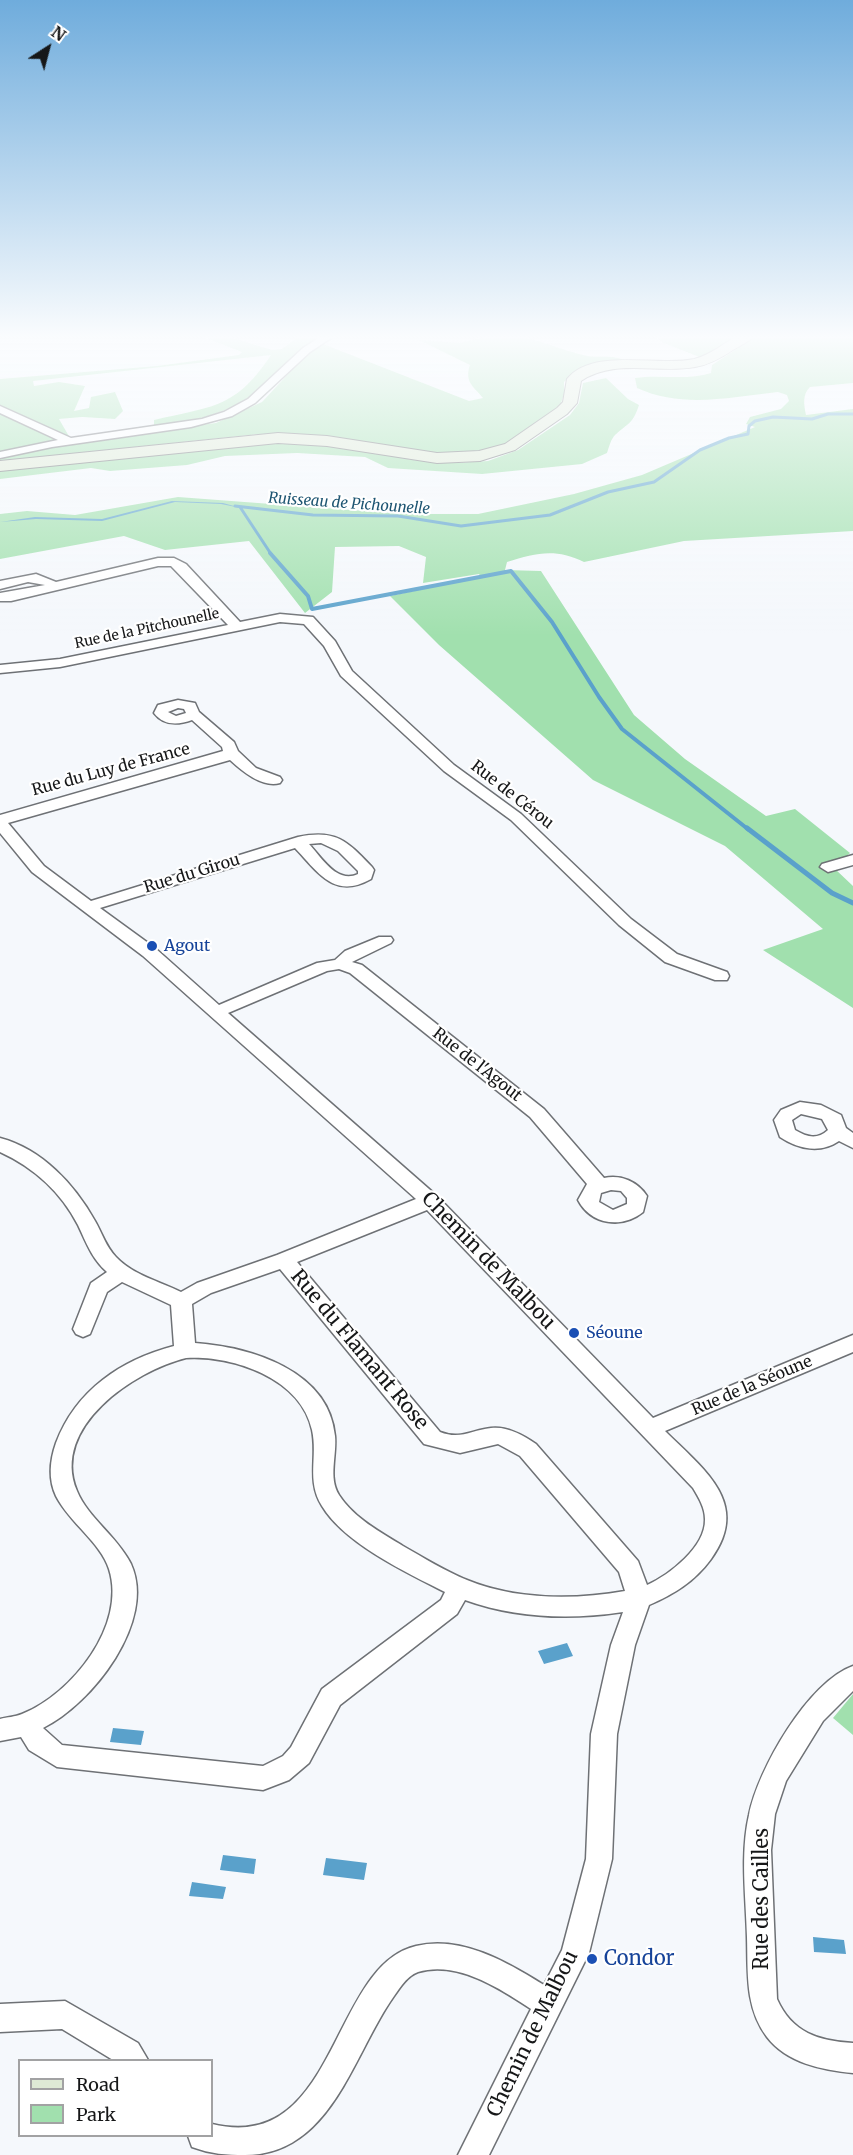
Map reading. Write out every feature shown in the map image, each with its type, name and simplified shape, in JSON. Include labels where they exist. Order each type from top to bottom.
[{"type":"main road","points":[[0,466],[279,438],[327,441],[437,458],[480,456],[510,447],[528,435]]},
{"type":"street","points":[[55,435],[69,441]]},
{"type":"street","points":[[0,455],[69,441],[118,435]]},
{"type":"street","points":[[0,597],[11,597],[158,562],[174,562],[183,567],[236,626]]},
{"type":"street","points":[[0,585],[35,577],[49,580],[54,587]]},
{"type":"street","name":"Rue de la Pitchounelle","points":[[0,669],[60,663],[236,626],[280,618],[301,618]]},
{"type":"street","name":"Rue de Cérou","points":[[301,618],[314,625],[330,644],[346,673],[449,768],[516,817],[625,922],[671,958],[720,976]]},
{"type":"street","name":"Rue du Luy de France","points":[[193,714],[206,722],[229,745],[231,753],[251,771],[275,780]]},
{"type":"street","name":"Rue du Luy de France","points":[[0,821],[222,758],[231,753]]},
{"type":"street","name":"Chemin de Malbou","points":[[0,821],[38,869],[87,907],[133,938],[430,1201],[651,1428],[701,1482],[713,1503],[717,1521],[716,1533],[706,1549],[671,1584],[639,1599],[623,1645],[604,1734],[599,1859],[575,1953],[473,2155]]},
{"type":"street","name":"Rue du Girou","points":[[87,907],[298,842]]},
{"type":"street","points":[[828,867],[853,860]]},
{"type":"street","points":[[218,1011],[323,966],[340,964],[351,955],[385,940]]},
{"type":"street","name":"Rue de l'Agout","points":[[340,964],[356,969],[537,1113],[599,1185]]},
{"type":"street","points":[[837,1131],[853,1142]]},
{"type":"street","points":[[0,1144],[20,1153],[56,1179],[85,1218],[105,1258],[122,1272],[181,1301],[185,1350]]},
{"type":"street","name":"Rue du Flamant Rose","points":[[181,1301],[204,1288],[284,1260],[430,1201]]},
{"type":"street","name":"Rue du Flamant Rose","points":[[284,1260],[432,1438],[448,1445],[497,1436],[513,1440],[528,1450],[630,1568],[639,1599]]},
{"type":"street","points":[[83,1329],[98,1288],[122,1272]]},
{"type":"street","name":"Rue de la Séoune","points":[[651,1428],[853,1343]]},
{"type":"street","points":[[0,1730],[27,1724],[52,1710],[81,1683],[101,1659],[118,1630],[123,1606],[124,1580],[115,1556],[98,1532],[76,1510],[65,1491],[61,1466],[71,1428],[81,1411],[102,1391],[130,1372],[185,1350],[221,1352],[252,1361],[276,1371],[299,1388],[322,1429],[321,1479],[329,1498],[345,1519],[372,1539],[459,1588],[496,1598],[540,1605],[608,1605],[639,1599]]},
{"type":"street","points":[[27,1724],[38,1742],[57,1756],[263,1778],[283,1772],[301,1757],[312,1735],[319,1713],[331,1697],[449,1607],[459,1588]]},
{"type":"street","name":"Rue des Cailles","points":[[853,1677],[840,1686],[814,1713],[775,1776],[762,1814],[758,1850],[763,2000],[770,2018],[782,2035],[797,2046],[824,2057],[853,2058]]},
{"type":"street","points":[[207,2137],[230,2143],[260,2142],[285,2132],[306,2114],[327,2086],[377,1995],[397,1970],[414,1960],[439,1957],[463,1960],[507,1978],[550,2005]]},
{"type":"street","points":[[0,2018],[65,2016],[128,2053],[132,2059]]},
{"type":"green space","points":[[0,435],[48,435],[54,441],[0,452]]},
{"type":"green space","points":[[128,435],[255,435],[0,461],[0,458],[72,442]]},
{"type":"green space","points":[[308,435],[520,435],[499,447],[464,455],[427,453]]},
{"type":"green space","points":[[541,435],[617,435],[610,443],[607,453],[582,464],[482,474],[388,468],[365,457],[297,453],[225,456],[187,465],[110,471],[91,468],[0,479],[0,470],[276,441],[347,448],[413,460],[455,463],[488,461],[518,450]]},
{"type":"green space","points":[[737,435],[853,435],[853,531],[684,541],[584,562],[555,553],[536,554],[507,562],[505,570],[541,571],[634,715],[685,759],[766,816],[795,809],[850,853],[834,868],[853,886],[853,1008],[763,950],[823,929],[725,846],[593,780],[439,645],[390,596],[481,577],[479,574],[423,583],[426,557],[399,546],[335,547],[332,592],[305,613],[249,541],[165,550],[124,536],[0,559],[0,514],[27,511],[75,515],[178,497],[405,514],[478,514],[574,494],[642,475]]},
{"type":"green space","points":[[853,1694],[853,1735],[833,1718]]},
{"type":"water","points":[[172,501],[223,503],[241,508],[221,504],[175,502],[102,521],[36,519],[0,522],[35,517],[102,519]]},
{"type":"water","points":[[567,1643],[573,1656],[544,1664],[538,1651]]},
{"type":"water","points":[[113,1728],[144,1731],[141,1745],[110,1742]]},
{"type":"water","points":[[223,1855],[256,1859],[254,1874],[220,1870]]},
{"type":"water","points":[[326,1858],[367,1863],[364,1880],[323,1875]]},
{"type":"water","points":[[192,1882],[226,1887],[223,1899],[189,1896]]},
{"type":"water","points":[[813,1937],[844,1940],[846,1954],[814,1952]]},
{"type":"waterway","name":"Ruisseau de Pichounelle","points":[[235,506],[313,515],[398,516],[461,526],[550,515],[608,492],[654,482],[700,450],[729,438],[745,435]]},
{"type":"waterway","points":[[240,507],[271,554]]},
{"type":"waterway","points":[[270,553],[308,596],[312,609],[511,571],[552,622],[622,729],[749,830]]},
{"type":"waterway","points":[[747,828],[832,893],[853,903]]},
{"type":"place","name":"Agout","points":[[152,946]]},
{"type":"place","name":"Séoune","points":[[574,1333]]},
{"type":"place","name":"Condor","points":[[592,1959]]}]
